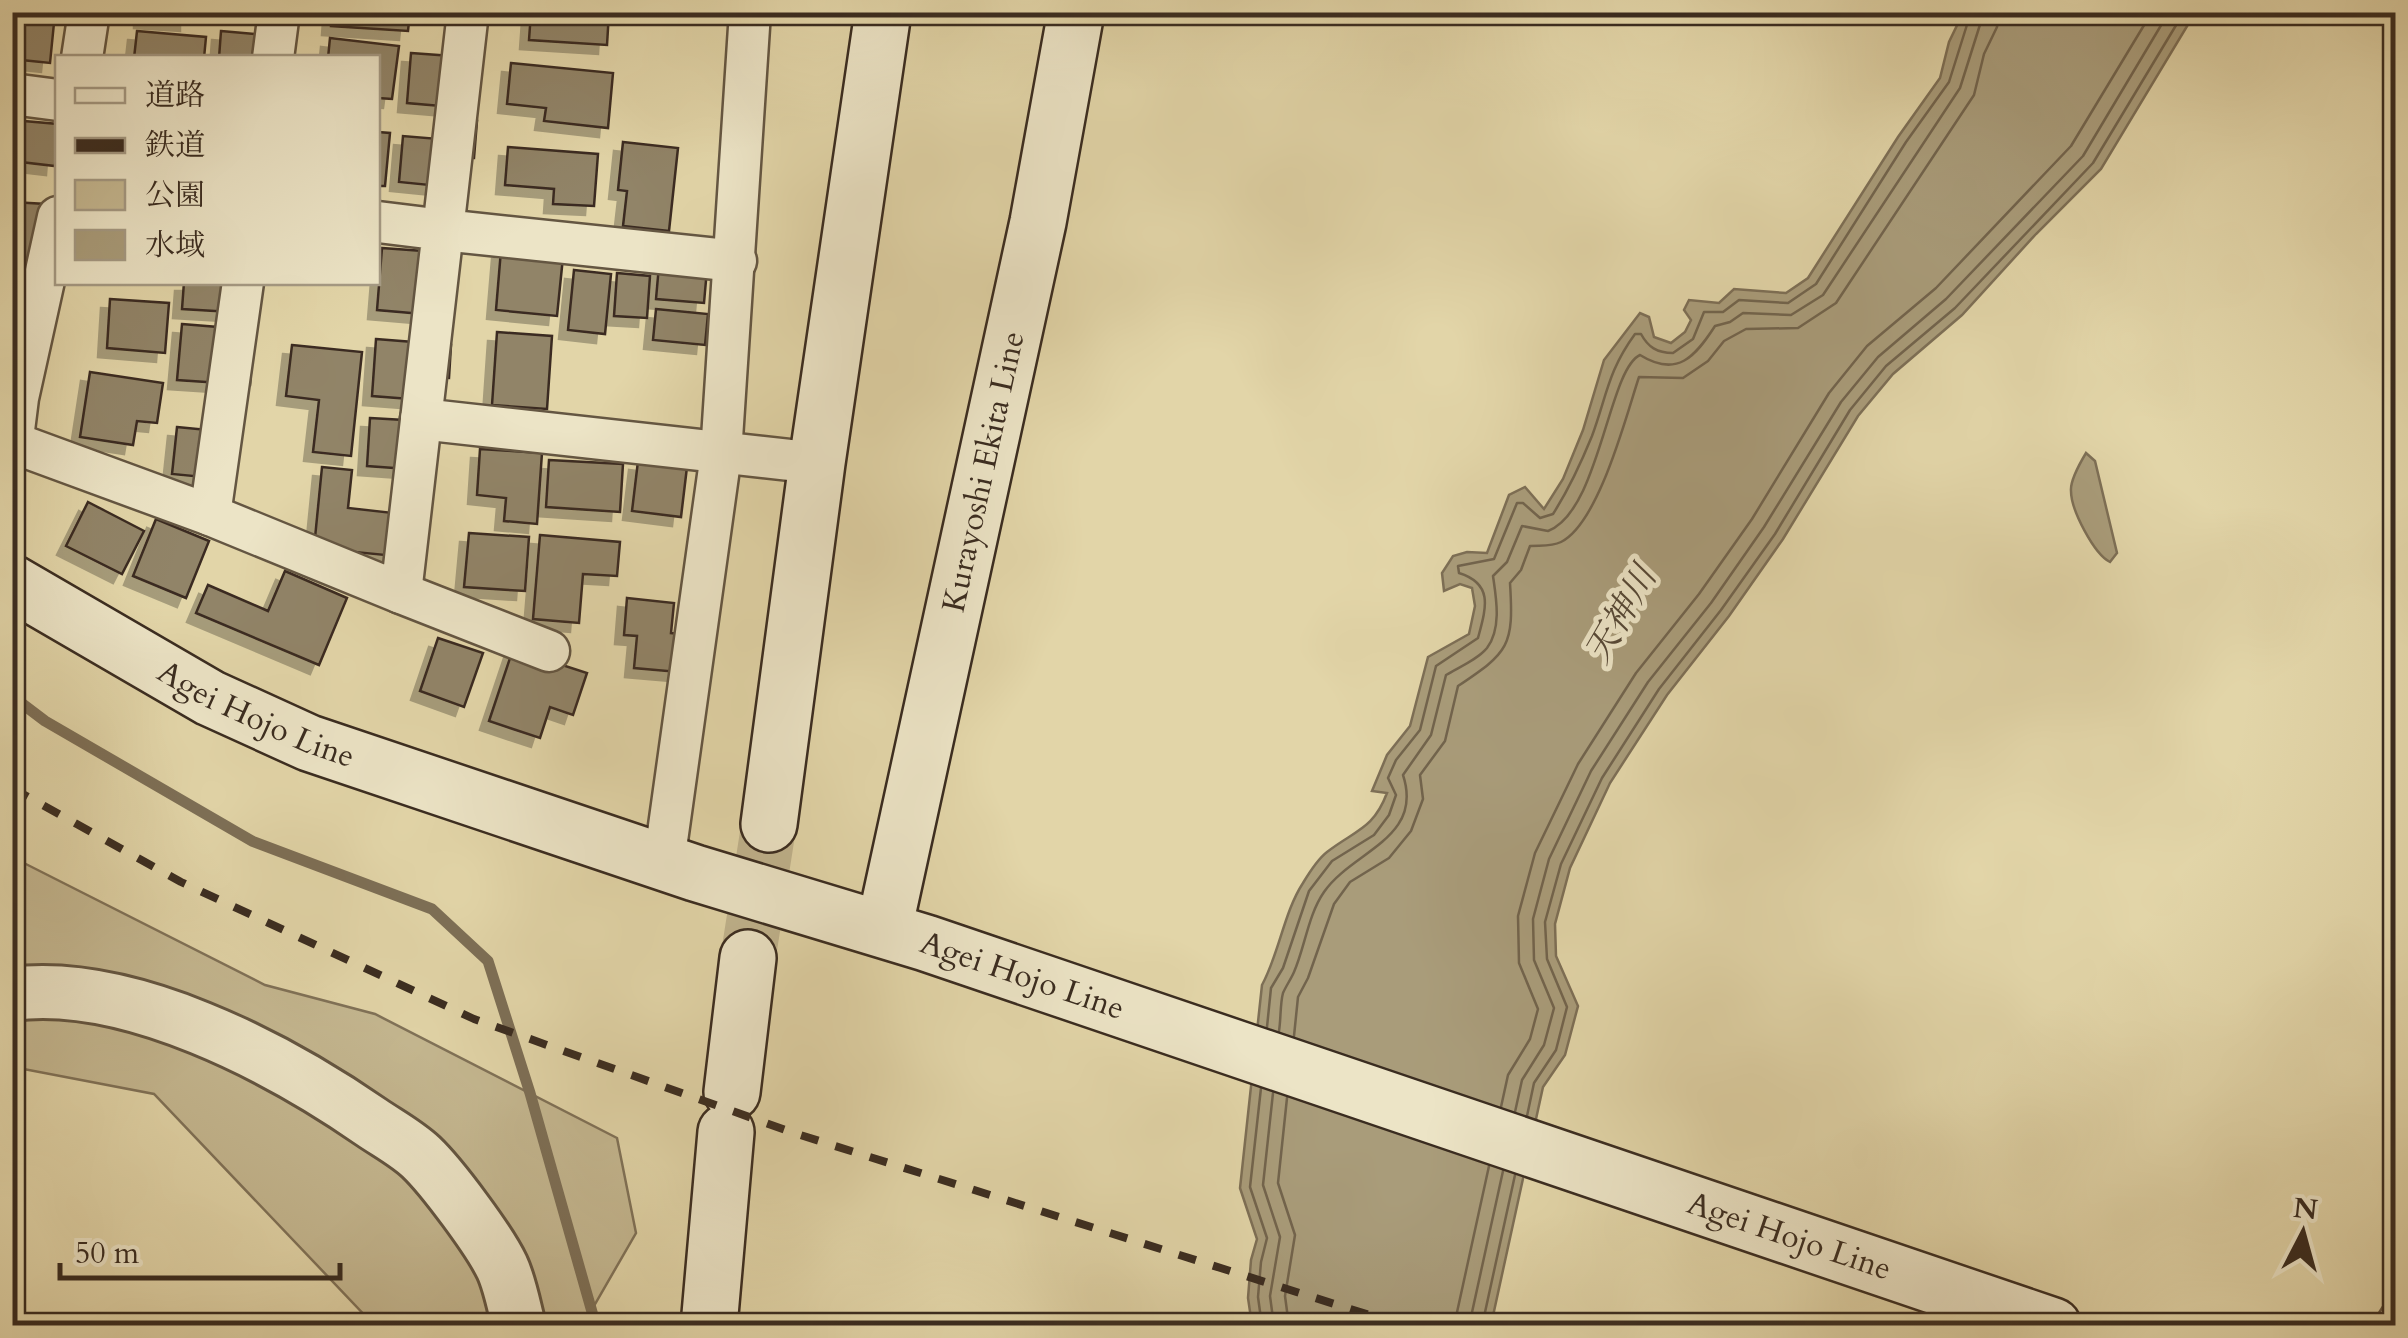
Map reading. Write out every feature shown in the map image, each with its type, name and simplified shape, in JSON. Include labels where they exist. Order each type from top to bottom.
[{"type":"main road","points":[[770,824],[816,463],[883,12]]},
{"type":"main road","name":"Kurayoshi Ekita Line","points":[[905,936],[1076,12]]},
{"type":"main road","name":"Agei Hojo Line","points":[[12,583],[210,698],[310,743],[664,862],[905,936],[2053,1326]]},
{"type":"main road","points":[[709,1326],[748,958]]},
{"type":"street","points":[[82,55],[89,12]]},
{"type":"street","points":[[273,55],[279,12]]},
{"type":"street","points":[[401,593],[468,12]]},
{"type":"street","points":[[664,862],[720,454],[750,12]]},
{"type":"street","points":[[12,94],[55,100]]},
{"type":"street","points":[[380,222],[736,261]]},
{"type":"street","points":[[55,230],[15,397],[13,445],[210,516],[549,651]]},
{"type":"street","points":[[210,516],[243,285]]},
{"type":"street","points":[[421,419],[816,463]]},
{"type":"street","points":[[12,994],[45,990],[106,998],[210,1032],[315,1084],[420,1157],[503,1268],[519,1326]]},
{"type":"lane","points":[[2384,1326],[2396,1307]]},
{"type":"green space","points":[[12,857],[265,985],[375,1014],[617,1138],[636,1233],[583,1325],[374,1325],[154,1094],[13,1067]]},
{"type":"water","name":"天神川","points":[[1963,13],[2195,13],[2101,169],[1962,315],[1893,374],[1858,416],[1783,539],[1667,695],[1610,783],[1570,868],[1555,924],[1556,956],[1578,1006],[1565,1055],[1543,1087],[1491,1325],[1252,1325],[1248,1298],[1257,1239],[1240,1188],[1262,985],[1296,894],[1311,871],[1327,852],[1369,822],[1382,805],[1387,793],[1372,791],[1387,755],[1410,726],[1428,657],[1469,634],[1475,606],[1472,588],[1460,584],[1444,591],[1442,573],[1453,556],[1487,553],[1509,495],[1525,487],[1544,509],[1563,479],[1583,430],[1604,360],[1640,313],[1649,317],[1654,337],[1671,343],[1685,332],[1691,320],[1684,310],[1689,300],[1719,303],[1734,289],[1786,293],[1808,278],[1940,78],[1949,42]]},
{"type":"water","points":[[2086,453],[2095,461],[2117,553],[2110,562],[2091,541],[2072,499],[2072,482]]},
{"type":"building","points":[[12,12],[55,13],[50,63],[12,59]]},
{"type":"building","points":[[143,12],[189,12],[189,22],[143,19]]},
{"type":"building","points":[[332,12],[410,12],[408,31],[331,26]]},
{"type":"building","points":[[531,12],[609,12],[607,45],[529,40]]},
{"type":"building","points":[[137,31],[206,37],[204,55],[134,55]]},
{"type":"building","points":[[221,31],[290,37],[289,55],[219,55]]},
{"type":"building","points":[[330,38],[399,46],[392,99],[380,98],[380,55],[328,55]]},
{"type":"building","points":[[411,53],[479,58],[475,109],[407,103]]},
{"type":"building","points":[[511,63],[613,73],[608,128],[544,121],[546,108],[507,104]]},
{"type":"building","points":[[452,119],[477,121],[474,158],[452,157],[449,187],[399,182],[403,136],[450,140]]},
{"type":"building","points":[[12,120],[55,124],[55,166],[20,162],[17,189],[12,188]]},
{"type":"building","points":[[380,132],[390,133],[385,186],[380,186]]},
{"type":"building","points":[[623,142],[678,148],[669,231],[623,226],[627,191],[618,190]]},
{"type":"building","points":[[508,147],[598,154],[594,206],[553,204],[554,189],[505,185]]},
{"type":"building","points":[[12,202],[46,204],[41,268],[12,265]]},
{"type":"building","points":[[382,248],[451,253],[445,316],[377,310]]},
{"type":"building","points":[[501,250],[563,257],[557,316],[496,310]]},
{"type":"building","points":[[659,265],[707,269],[704,303],[656,299]]},
{"type":"building","points":[[574,270],[611,274],[605,334],[568,330]]},
{"type":"building","points":[[617,273],[650,276],[647,318],[614,316]]},
{"type":"building","points":[[184,285],[257,285],[231,312],[182,309]]},
{"type":"building","points":[[110,299],[169,303],[165,353],[107,348]]},
{"type":"building","points":[[656,309],[708,314],[705,345],[653,340]]},
{"type":"building","points":[[182,324],[254,330],[250,385],[177,380]]},
{"type":"building","points":[[497,332],[552,336],[547,409],[492,405]]},
{"type":"building","points":[[376,339],[451,345],[449,378],[436,377],[435,401],[372,396]]},
{"type":"building","points":[[292,345],[362,352],[351,456],[313,452],[319,400],[286,396]]},
{"type":"building","points":[[90,372],[163,383],[157,423],[137,421],[133,445],[80,437]]},
{"type":"building","points":[[370,418],[439,422],[435,471],[367,466]]},
{"type":"building","points":[[177,427],[239,433],[234,480],[172,474]]},
{"type":"building","points":[[480,449],[542,453],[537,524],[504,521],[506,498],[477,495]]},
{"type":"building","points":[[549,460],[623,464],[620,512],[546,507]]},
{"type":"building","points":[[638,461],[687,467],[681,517],[632,511]]},
{"type":"building","points":[[322,467],[352,470],[348,508],[420,516],[415,558],[314,548]]},
{"type":"building","points":[[88,502],[144,531],[122,574],[66,546]]},
{"type":"building","points":[[156,519],[209,541],[186,598],[133,576]]},
{"type":"building","points":[[469,533],[529,537],[525,591],[464,587]]},
{"type":"building","points":[[540,535],[620,542],[617,576],[583,574],[579,623],[533,619]]},
{"type":"building","points":[[285,571],[347,598],[319,665],[196,613],[208,585],[268,611]]},
{"type":"building","points":[[627,598],[674,603],[671,633],[682,634],[678,672],[634,668],[637,636],[624,635]]},
{"type":"building","points":[[438,638],[483,653],[464,707],[420,691]]},
{"type":"building","points":[[513,649],[587,673],[573,715],[550,707],[540,738],[489,721]]},
{"type":"waterway","points":[[12,696],[45,721],[252,841],[432,909],[488,961],[596,1326]]},
{"type":"tunnel","points":[[748,958],[769,824]]},
{"type":"railway","points":[[12,788],[181,882],[474,1019],[794,1133],[1404,1326]]}]
